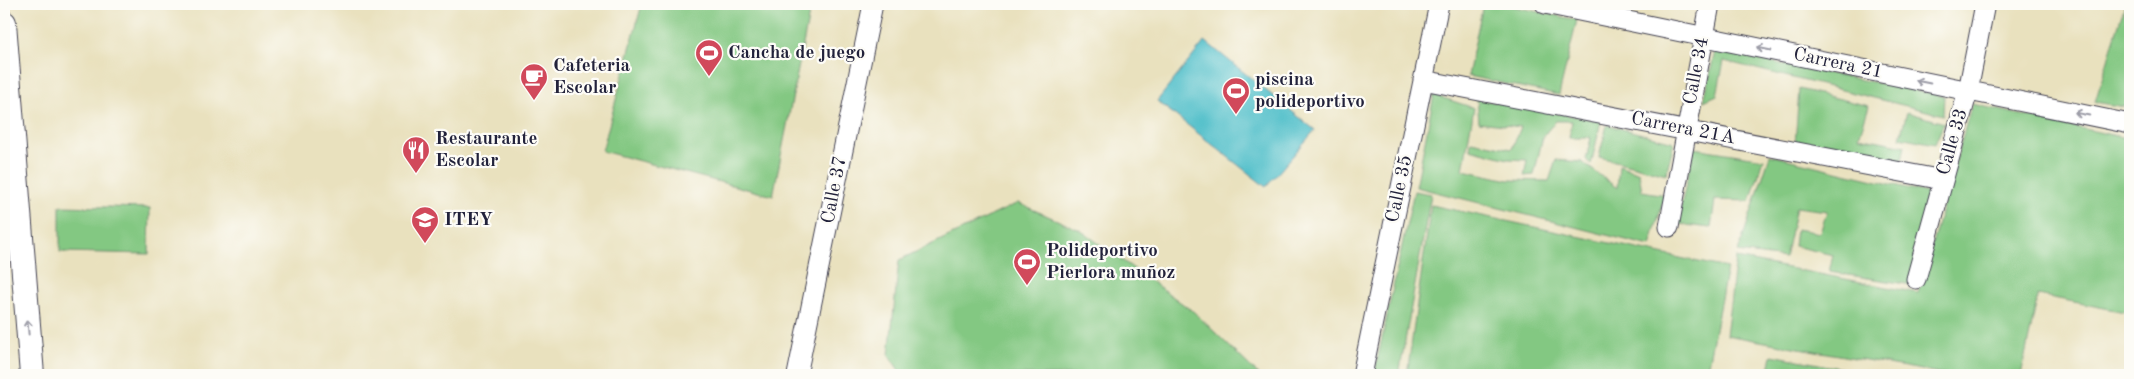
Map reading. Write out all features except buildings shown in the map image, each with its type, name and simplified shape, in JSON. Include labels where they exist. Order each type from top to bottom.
[{"type":"main road","points":[[4,23],[32,375]]},
{"type":"street","name":"Calle 37","points":[[797,375],[872,4]]},
{"type":"street","name":"Calle 35","points":[[1362,375],[1438,4]]},
{"type":"street","name":"Carrera 21","points":[[1545,4],[2130,124]]},
{"type":"street","name":"Calle 34","points":[[1669,227],[1710,4]]},
{"type":"street","name":"Calle 33","points":[[1916,279],[1968,91],[1985,4]]},
{"type":"street","name":"Carrera 21A","points":[[1423,80],[1943,180]]},
{"type":"green space","name":"Cancha de juego","points":[[642,4],[811,4],[773,196],[602,151]]},
{"type":"green space","points":[[1483,4],[1502,4],[1577,20],[1559,95],[1468,76]]},
{"type":"green space","points":[[2125,4],[2130,4],[2130,108],[2095,102]]},
{"type":"green space","points":[[1715,51],[1944,96],[1943,115],[1724,61],[1717,95],[1704,101]]},
{"type":"green space","points":[[1799,89],[1869,106],[1859,137],[1905,146],[1901,164],[1795,145]]},
{"type":"green space","points":[[1434,95],[1474,108],[1463,170],[1509,180],[1549,181],[1556,160],[1582,162],[1617,188],[1619,165],[1639,173],[1642,191],[1665,195],[1650,246],[1416,187]]},
{"type":"green space","points":[[1477,99],[1601,121],[1591,165],[1586,159],[1591,138],[1569,138],[1572,121],[1556,121],[1543,136],[1534,175],[1524,176],[1527,160],[1508,159],[1470,149],[1471,141],[1512,149],[1521,127],[1479,122]]},
{"type":"green space","points":[[1972,104],[2130,139],[2130,313],[2038,295],[2021,375],[1950,375],[1726,335],[1736,258],[1918,293]]},
{"type":"green space","points":[[1907,112],[1944,123],[1935,144],[1900,137]]},
{"type":"green space","points":[[1607,125],[1674,142],[1666,174],[1599,157]]},
{"type":"green space","points":[[1694,148],[1764,159],[1750,201],[1715,200],[1711,228],[1677,224]]},
{"type":"green space","points":[[1770,155],[1936,195],[1913,285],[1829,272],[1833,255],[1794,246],[1796,229],[1820,233],[1827,211],[1796,207],[1785,258],[1738,252]]},
{"type":"green space","points":[[1414,191],[1431,194],[1399,375],[1374,375]]},
{"type":"green space","name":"Polideportivo Pierlora muñoz","points":[[1018,203],[1080,230],[1194,312],[1259,375],[902,375],[889,355],[899,260]]},
{"type":"green space","points":[[1431,205],[1727,268],[1706,375],[1407,375]]},
{"type":"green space","points":[[60,206],[150,208],[149,254],[60,252]]},
{"type":"green space","points":[[1772,355],[1876,375],[1768,375]]},
{"type":"water","name":"piscina polideportivo","points":[[1205,41],[1315,130],[1266,187],[1157,101]]},
{"type":"place","name":"Cancha de juego","points":[[709,77]]},
{"type":"place","name":"Cafeteria Escolar","points":[[534,101]]},
{"type":"place","name":"piscina polideportivo","points":[[1236,115]]},
{"type":"place","name":"Restaurante Escolar","points":[[416,174]]},
{"type":"place","name":"ITEY","points":[[425,244]]},
{"type":"place","name":"Polideportivo Pierlora muñoz","points":[[1027,286]]}]
